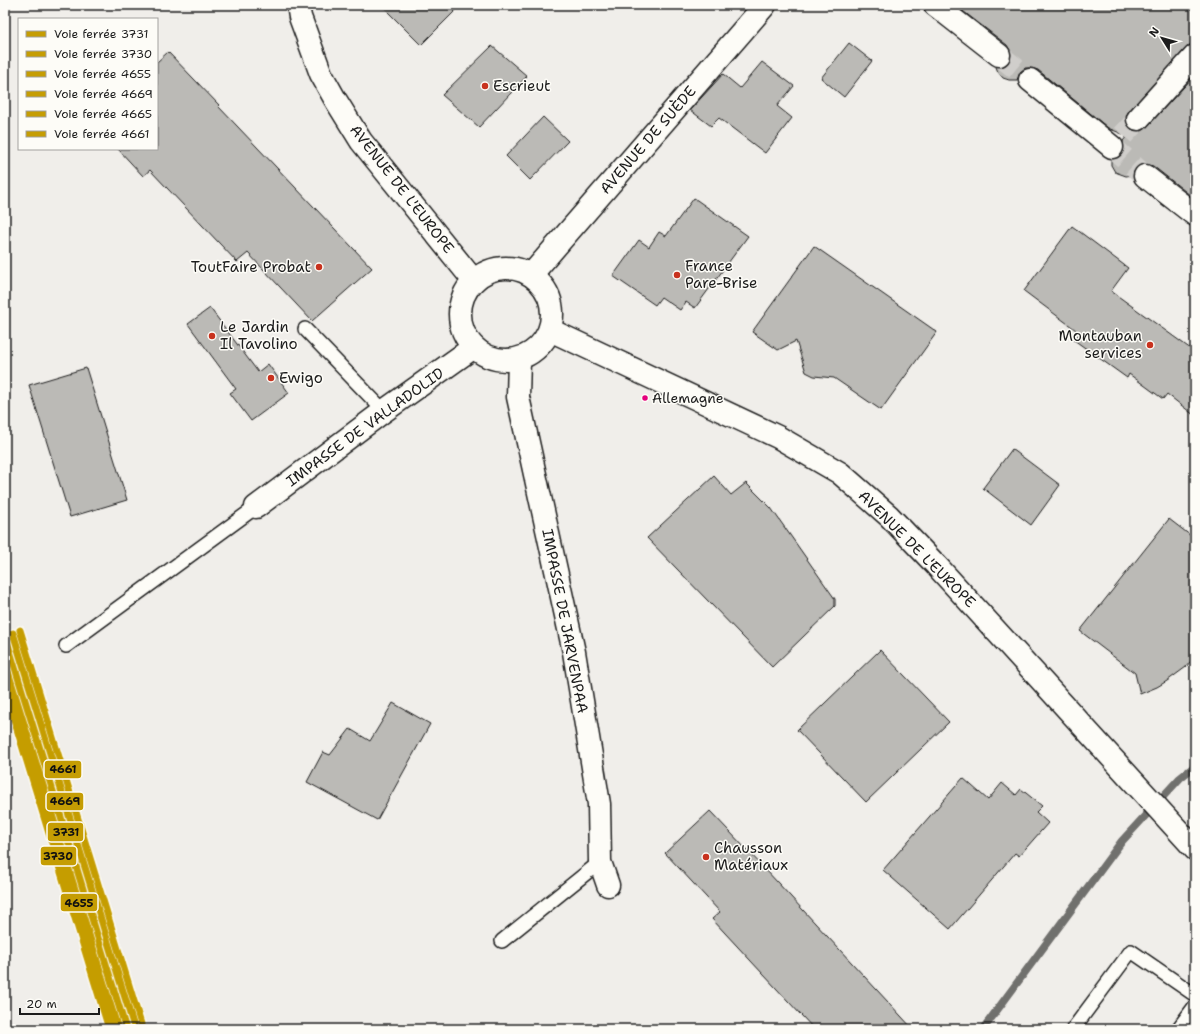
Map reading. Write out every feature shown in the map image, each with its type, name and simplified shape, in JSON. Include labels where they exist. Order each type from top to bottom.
[{"type":"street","name":"AVENUE DE L'EUROPE","points":[[298,5],[300,17],[321,74],[361,141],[474,281]]},
{"type":"street","name":"AVENUE DE SUÈDE","points":[[531,274],[765,5]]},
{"type":"street","points":[[935,5],[999,56]]},
{"type":"street","points":[[1138,119],[1195,56]]},
{"type":"street","points":[[1030,80],[1112,147]]},
{"type":"street","points":[[1146,176],[1195,215]]},
{"type":"street","points":[[508,268],[531,274],[543,285],[550,299],[553,314],[550,330],[543,342],[532,353],[519,359],[507,361],[495,359],[484,354],[474,347],[465,335],[461,321],[461,307],[465,292],[474,281],[484,274],[496,269],[508,268]]},
{"type":"street","name":"AVENUE DE L'EUROPE","points":[[550,330],[778,437],[840,473],[889,516],[936,564],[1195,849]]},
{"type":"street","name":"IMPASSE DE VALLADOLID","points":[[256,506],[384,411],[474,347]]},
{"type":"street","name":"IMPASSE DE JARVENPAA","points":[[519,359],[518,397],[574,652],[599,804],[600,862],[608,885]]},
{"type":"lane","points":[[305,329],[384,411]]},
{"type":"lane","points":[[66,646],[256,506]]},
{"type":"lane","points":[[502,941],[600,862]]},
{"type":"lane","points":[[1073,1029],[1131,951],[1195,995]]},
{"type":"lane","points":[[1178,1029],[1195,1006]]},
{"type":"building","points":[[381,5],[461,5],[421,45]]},
{"type":"building","points":[[955,5],[1195,5],[1195,44],[1191,44],[1186,48],[1129,111],[1126,117],[1126,123],[1130,128],[1136,131],[1142,131],[1195,75],[1195,199],[1153,166],[1141,164],[1135,168],[1133,175],[1126,176],[1115,172],[1111,165],[1111,159],[1122,155],[1124,149],[1123,141],[1127,136],[1108,128],[1038,70],[1025,68],[1020,72],[1017,80],[1003,78],[996,67],[1003,67],[1009,63],[1011,56],[1007,45]]},
{"type":"building","points":[[849,43],[872,61],[844,97],[821,78]]},
{"type":"building","name":"Escrieut","points":[[492,46],[527,76],[479,127],[442,95]]},
{"type":"building","points":[[168,52],[372,268],[312,321],[248,253],[237,262],[150,170],[143,176],[119,150],[158,150],[158,61]]},
{"type":"building","points":[[762,62],[794,86],[777,106],[792,118],[765,153],[719,118],[711,126],[690,110],[723,74],[740,88]]},
{"type":"building","points":[[543,117],[568,141],[530,180],[506,156]]},
{"type":"building","points":[[694,198],[748,236],[695,308],[686,302],[680,310],[661,297],[655,305],[613,276],[639,240],[649,247],[659,232],[666,236]]},
{"type":"building","points":[[1072,226],[1128,268],[1111,291],[1195,352],[1195,416],[1167,394],[1163,399],[1129,374],[1127,378],[1074,340],[1080,333],[1024,291]]},
{"type":"building","points":[[814,246],[937,332],[881,410],[834,378],[814,376],[806,372],[796,341],[778,350],[752,332]]},
{"type":"building","points":[[210,308],[258,372],[268,364],[289,393],[251,421],[230,393],[236,389],[188,324]]},
{"type":"building","points":[[86,368],[127,500],[70,517],[29,385]]},
{"type":"building","points":[[1012,449],[1060,485],[1031,525],[983,488]]},
{"type":"building","points":[[714,476],[731,495],[746,483],[771,508],[835,599],[835,606],[772,667],[647,538]]},
{"type":"building","points":[[1169,519],[1195,539],[1195,656],[1186,667],[1167,681],[1140,694],[1135,673],[1080,631]]},
{"type":"building","points":[[880,650],[949,722],[866,802],[797,730]]},
{"type":"building","points":[[393,703],[430,724],[377,820],[307,782],[323,752],[330,755],[350,729],[370,741]]},
{"type":"building","points":[[963,778],[988,800],[1002,783],[1016,795],[1021,789],[1042,806],[1036,812],[1048,823],[1019,856],[1015,853],[950,929],[883,870]]},
{"type":"building","points":[[710,811],[913,1029],[814,1029],[712,919],[720,912],[665,853]]},
{"type":"waterway","points":[[983,1029],[1122,841],[1180,778],[1195,766]]},
{"type":"tunnel","points":[[999,55],[1030,80]]},
{"type":"tunnel","points":[[1138,119],[1112,147],[1145,176]]},
{"type":"rail line","name":"4661","points":[[20,630],[141,1024]]},
{"type":"rail line","name":"4669","points":[[13,633],[134,1027]]},
{"type":"rail line","name":"3731","points":[[5,635],[126,1029]]},
{"type":"rail line","name":"4655","points":[[5,662],[118,1029]]},
{"type":"rail line","name":"3730","points":[[5,683],[112,1029]]},
{"type":"rail line","name":"4665","points":[[5,690],[109,1029]]},
{"type":"place","name":"Escrieut","points":[[485,86]]},
{"type":"place","name":"ToutFaire Probat","points":[[319,267]]},
{"type":"place","name":"France Pare-Brise","points":[[677,275]]},
{"type":"place","name":"Le Jardin Il Tavolino","points":[[212,336]]},
{"type":"place","name":"Montauban services","points":[[1150,345]]},
{"type":"place","name":"Ewigo","points":[[271,378]]},
{"type":"place","name":"Allemagne","points":[[645,398]]},
{"type":"place","name":"Chausson Matériaux","points":[[706,857]]}]
